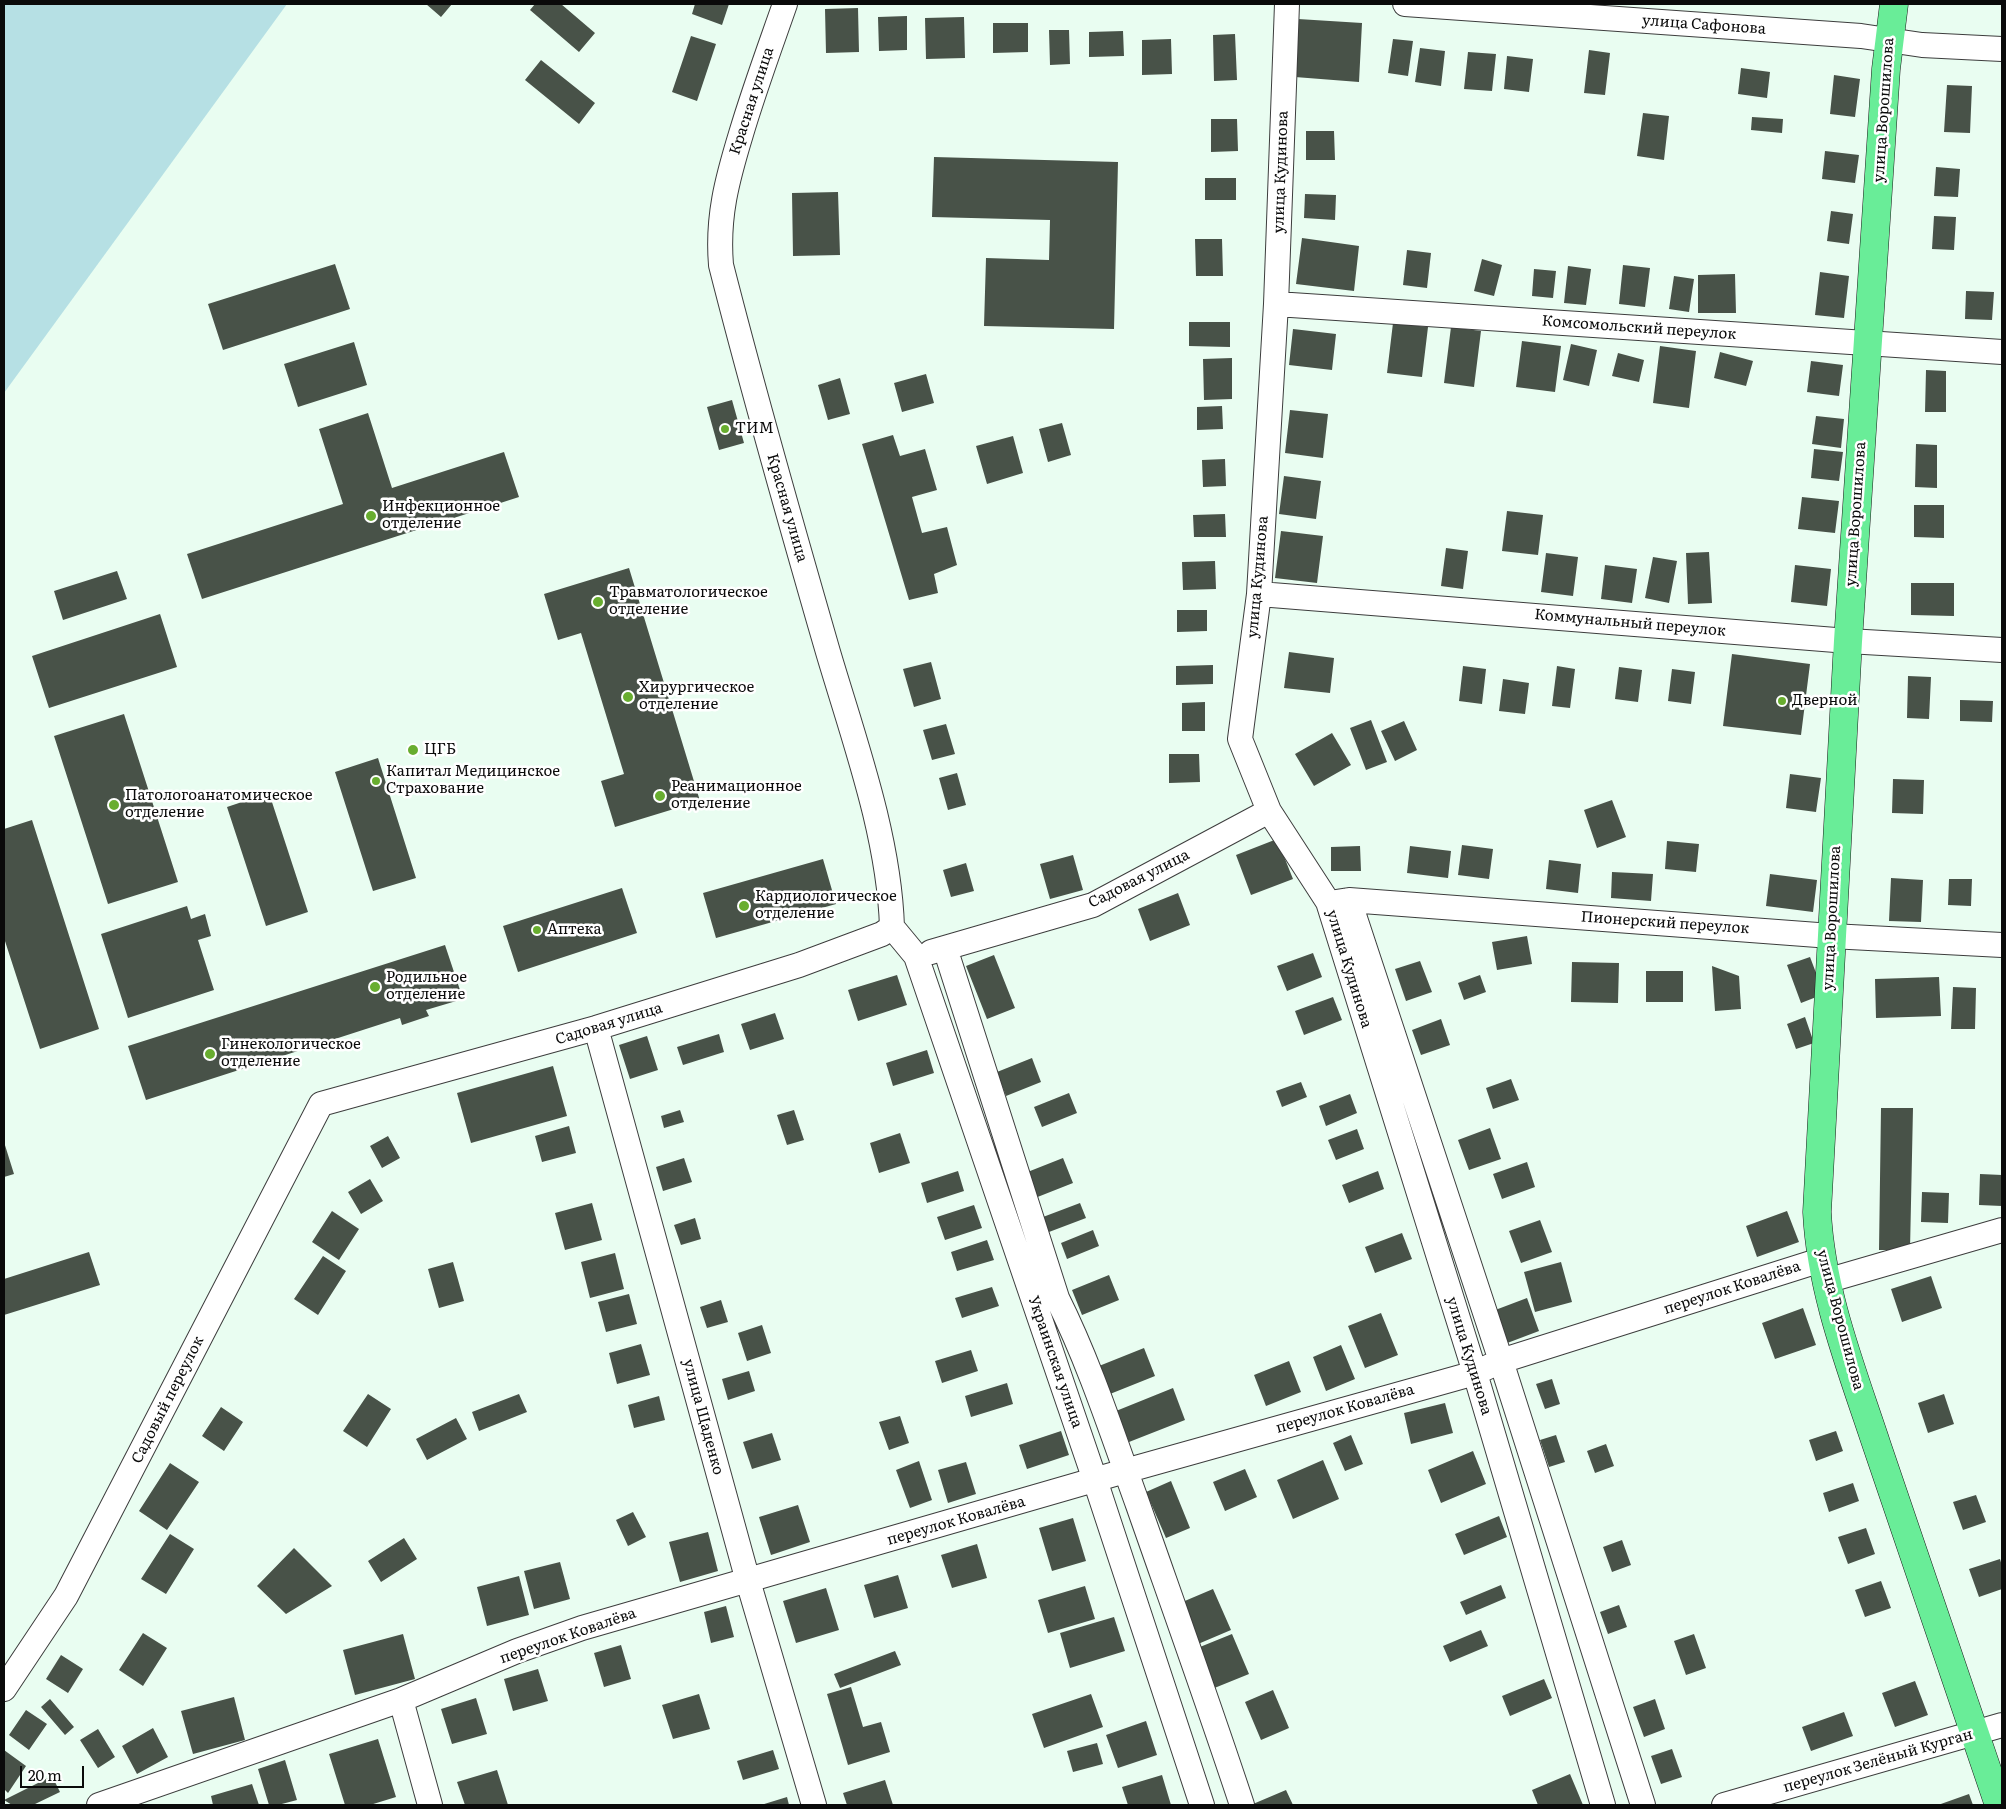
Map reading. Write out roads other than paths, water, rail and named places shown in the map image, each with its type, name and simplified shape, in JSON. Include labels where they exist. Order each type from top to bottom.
[{"type":"main road","name":"улица Ворошилова","points":[[1894,4],[1888,40],[1848,641],[1817,1212],[1824,1270],[1862,1402],[1929,1605],[1999,1805]]},
{"type":"street","name":"Красная улица","points":[[785,4],[749,106],[724,194],[720,235],[722,265],[768,440],[863,770],[889,876],[892,927]]},
{"type":"street","name":"улица Кудинова","points":[[1287,4],[1276,304],[1259,594],[1240,739],[1269,811],[1339,901],[1501,1361],[1643,1805]]},
{"type":"street","name":"улица Сафонова","points":[[1405,4],[1852,36],[1922,45],[2002,50]]},
{"type":"street","name":"Комсомольский переулок","points":[[1276,304],[2002,352]]},
{"type":"street","name":"Коммунальный переулок","points":[[1259,594],[1848,641],[2002,650]]},
{"type":"street","name":"Садовая улица","points":[[916,956],[1093,906],[1269,811]]},
{"type":"street","name":"улица Кудинова","points":[[1339,901],[1475,1373],[1603,1805]]},
{"type":"street","name":"Пионерский переулок","points":[[1339,901],[1831,936],[2002,945]]},
{"type":"street","name":"Украинская улица","points":[[892,927],[916,956],[1095,1480],[1202,1805]]},
{"type":"street","name":"Садовая улица","points":[[321,1104],[596,1028],[799,965],[863,941],[892,927]]},
{"type":"street","name":"Украинская улица","points":[[945,948],[1057,1298],[1075,1334],[1125,1471],[1209,1705],[1242,1805]]},
{"type":"street","name":"улица Щаденко","points":[[596,1028],[748,1581],[814,1805]]},
{"type":"street","name":"Садовый переулок","points":[[4,1689],[66,1596],[321,1104]]},
{"type":"street","name":"переулок Ковалёва","points":[[99,1805],[401,1700],[517,1651],[582,1628],[1125,1471],[1475,1373],[1501,1361],[1824,1270],[2002,1230]]},
{"type":"street","points":[[401,1700],[430,1805]]},
{"type":"street","name":"переулок Зелёный Курган","points":[[1724,1805],[2002,1725]]},
{"type":"place","name":"ТИМ","points":[[725,429]]},
{"type":"place","name":"Инфекционное отделение","points":[[371,516]]},
{"type":"place","name":"Травматологическое отделение","points":[[598,602]]},
{"type":"place","name":"Хирургическое отделение","points":[[628,697]]},
{"type":"place","name":"Дверной","points":[[1782,701]]},
{"type":"place","name":"ЦГБ","points":[[413,750]]},
{"type":"place","name":"Капитал Медицинское Страхование","points":[[376,781]]},
{"type":"place","name":"Реанимационное отделение","points":[[660,796]]},
{"type":"place","name":"Патологоанатомическое отделение","points":[[114,805]]},
{"type":"place","name":"Кардиологическое отделение","points":[[744,906]]},
{"type":"place","name":"Аптека","points":[[537,930]]},
{"type":"place","name":"Родильное отделение","points":[[375,987]]},
{"type":"place","name":"Гинекологическое отделение","points":[[210,1054]]}]
